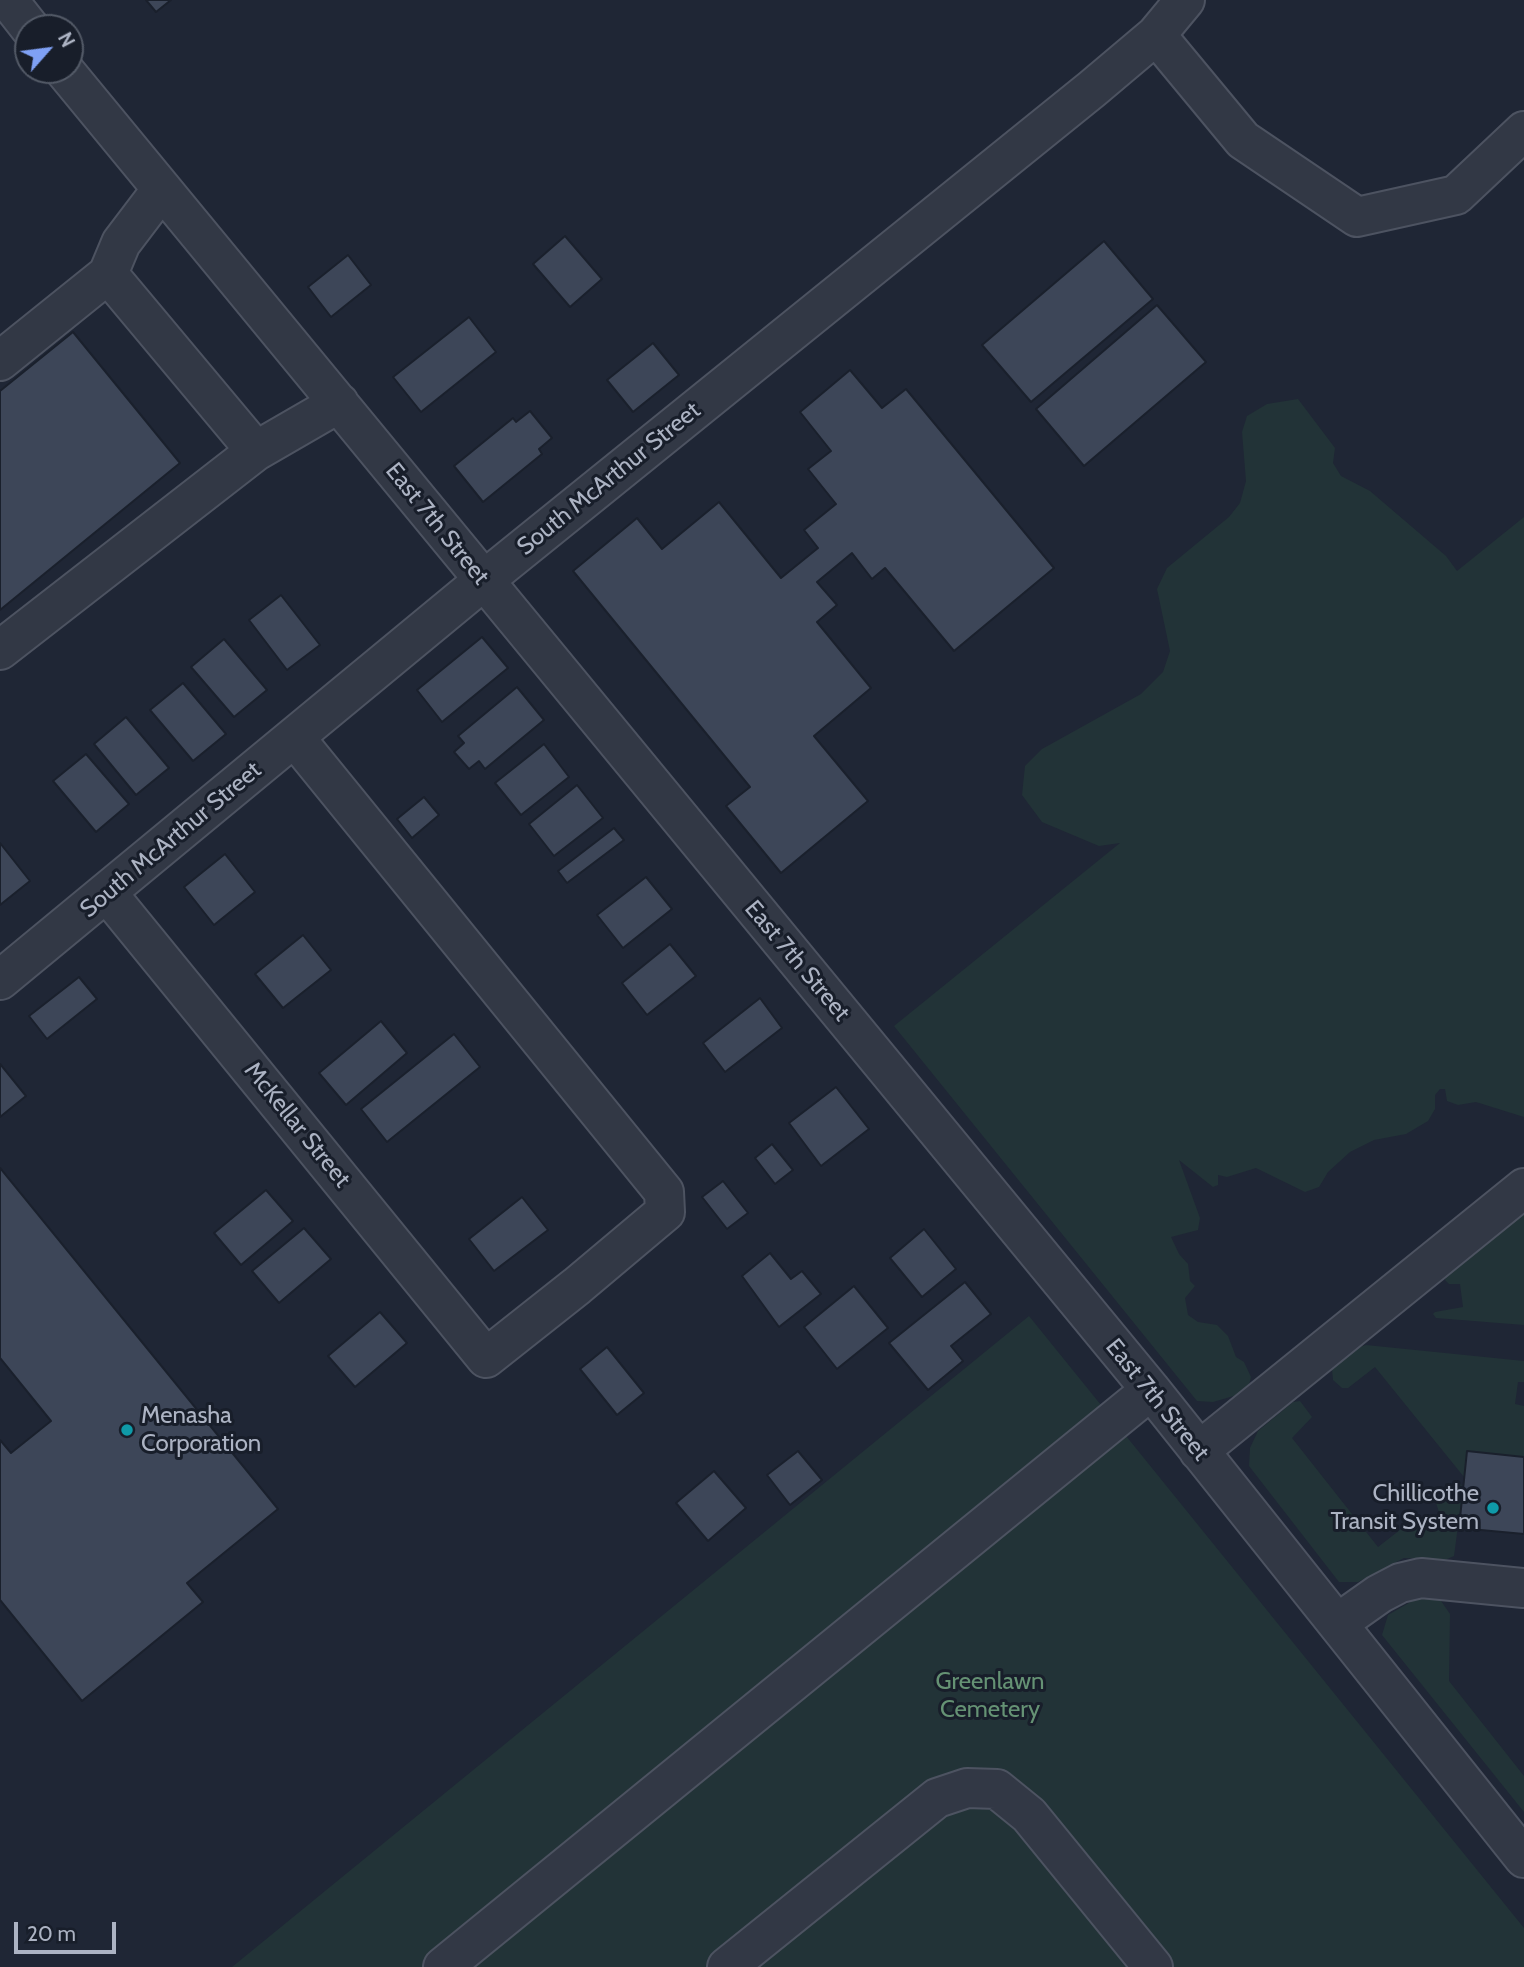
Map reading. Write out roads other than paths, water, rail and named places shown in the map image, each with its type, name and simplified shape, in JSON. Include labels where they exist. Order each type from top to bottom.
[{"type":"street","points":[[8,0],[19,14]]},
{"type":"street","name":"South McArthur Street","points":[[0,980],[484,581],[1092,89],[1156,35],[1185,0]]},
{"type":"street","points":[[1156,35],[1243,140],[1357,218],[1456,195],[1524,131]]},
{"type":"street","name":"East 7th Street","points":[[75,84],[1151,1390],[1524,1858]]},
{"type":"street","points":[[0,361],[108,274],[121,243],[162,190]]},
{"type":"street","points":[[108,274],[256,451]]},
{"type":"street","points":[[0,650],[256,451],[339,403]]},
{"type":"street","name":"McKellar Street","points":[[107,893],[486,1357],[665,1212],[664,1192],[295,738]]},
{"type":"street","points":[[1199,1451],[1524,1188]]},
{"type":"street","points":[[443,1967],[1151,1390]]},
{"type":"street","points":[[1338,1623],[1379,1594],[1400,1583],[1421,1578],[1524,1588]]},
{"type":"street","points":[[727,1967],[937,1798],[967,1787],[997,1789],[1029,1815],[1153,1967]]},
{"type":"place","name":"Menasha Corporation","points":[[127,1430]]},
{"type":"place","name":"Chillicothe Transit System","points":[[1493,1508]]},
{"type":"park label","name":"Greenlawn Cemetery","points":[[990,1696]]}]
